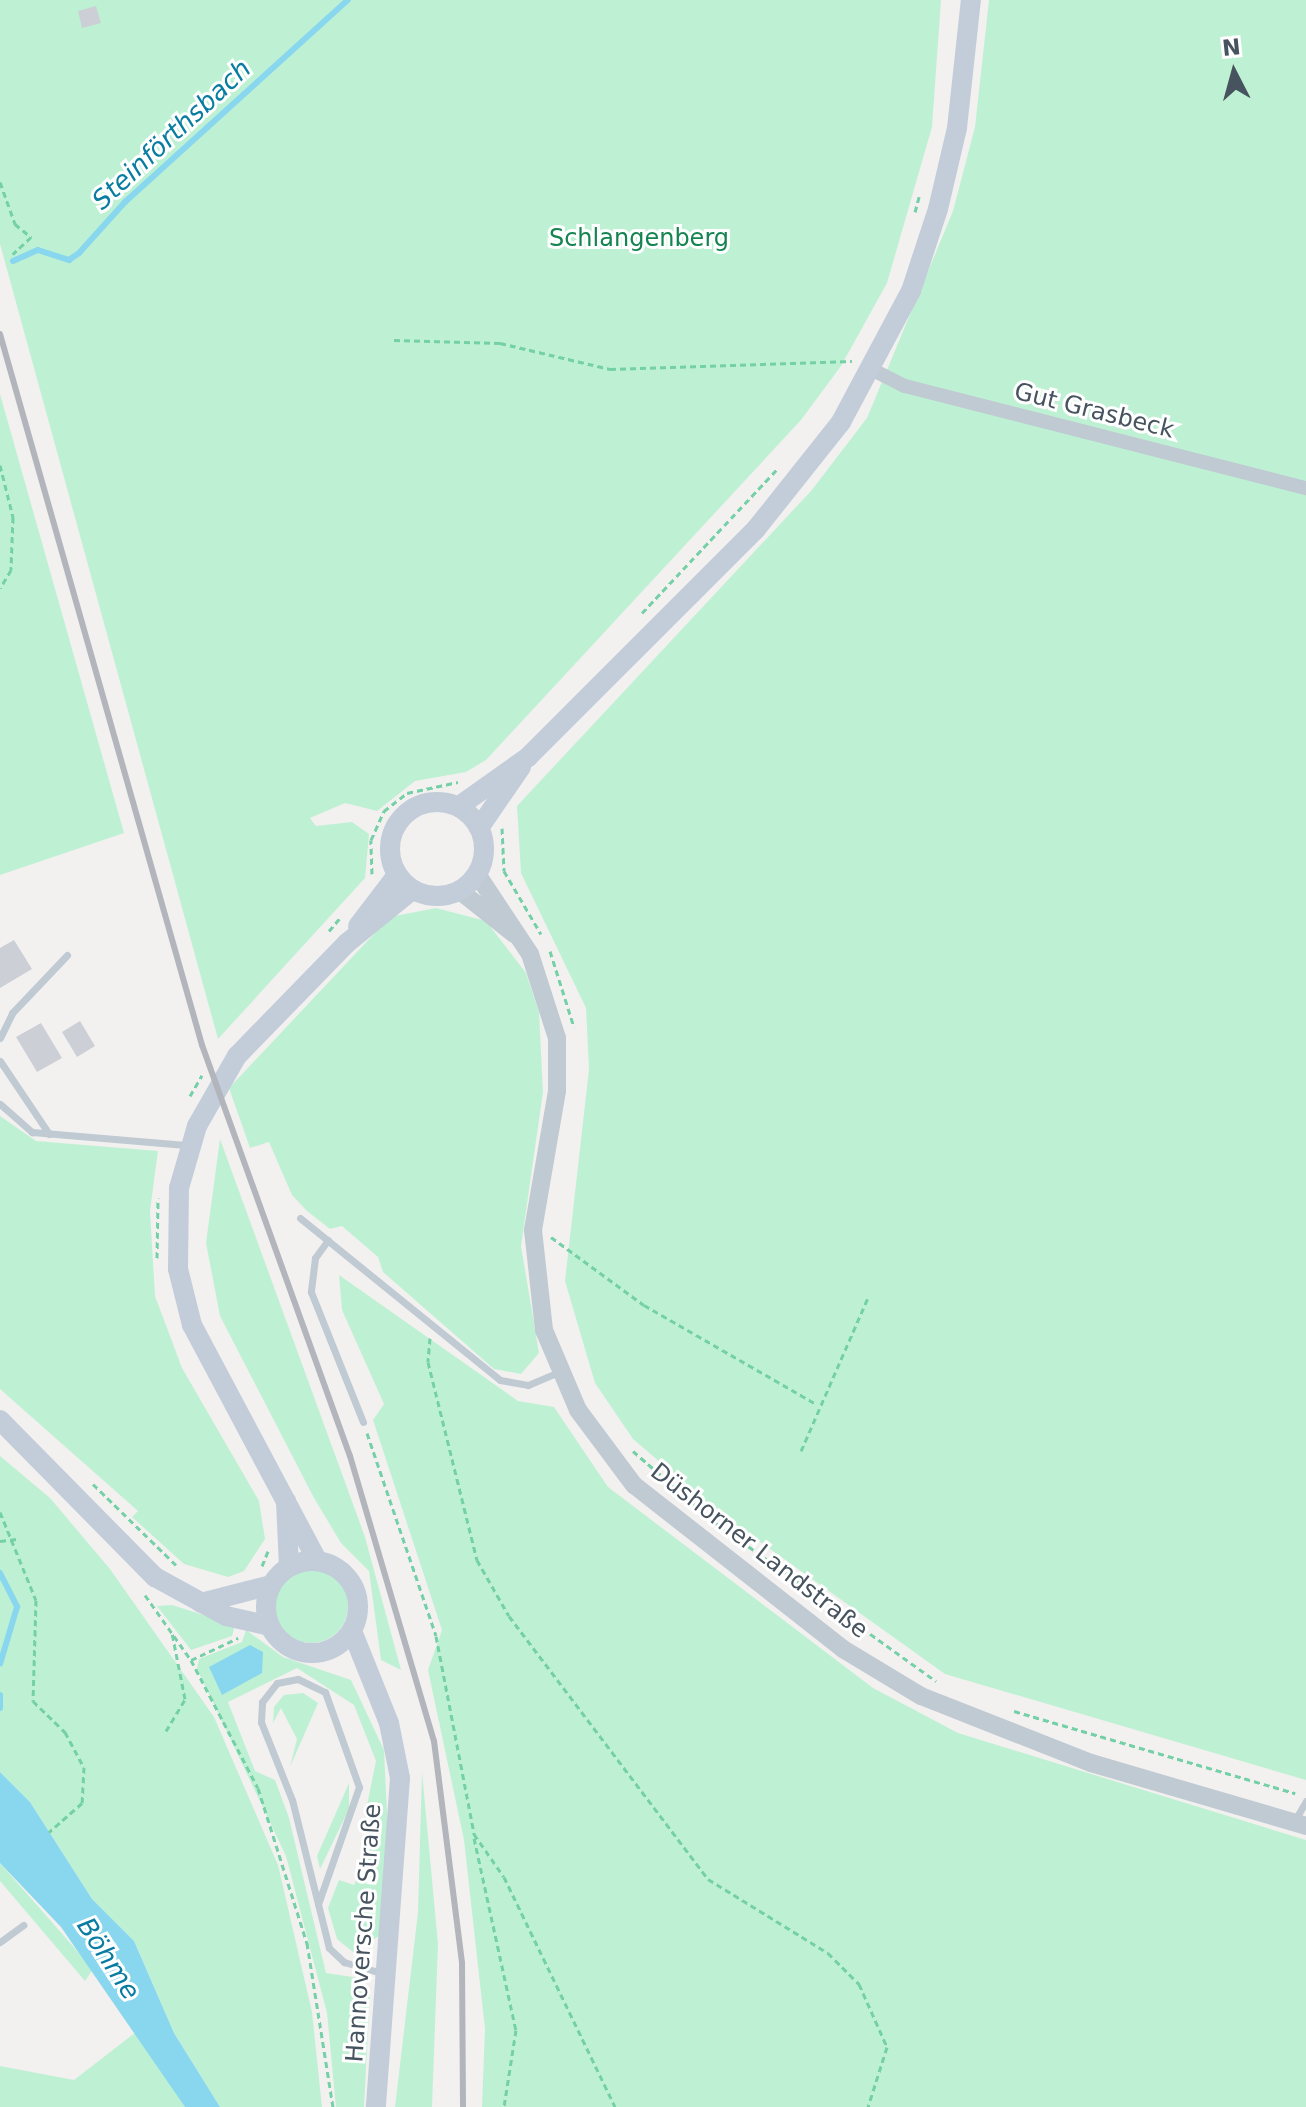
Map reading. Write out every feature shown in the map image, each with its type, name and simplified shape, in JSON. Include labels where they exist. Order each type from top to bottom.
[{"type":"main road","points":[[458,807],[528,757],[756,529],[801,478],[865,366],[938,209],[957,128],[971,0]]},
{"type":"main road","points":[[479,828],[528,757]]},
{"type":"main road","points":[[428,803],[458,807],[479,828],[484,852],[477,874],[460,891],[431,896],[412,890],[397,875],[390,846],[402,818],[428,803]]},
{"type":"main road","points":[[347,943],[397,875]]},
{"type":"main road","points":[[325,1651],[352,1631],[358,1605],[350,1580],[317,1560],[286,1497],[202,1349],[183,1295],[177,1211],[190,1146],[237,1056],[347,943],[412,890]]},
{"type":"main road","points":[[0,1420],[59,1474],[155,1577],[201,1603],[270,1626],[299,1651],[325,1651],[365,1673]]},
{"type":"main road","points":[[286,1497],[289,1566]]},
{"type":"main road","points":[[201,1603],[271,1585],[289,1566],[317,1560]]},
{"type":"main road","points":[[270,1626],[271,1585]]},
{"type":"main road","name":"Hannoversche Straße","points":[[352,1631],[365,1673],[389,1723],[400,1778],[391,1975],[376,2107]]},
{"type":"street","name":"Gut Grasbeck","points":[[865,366],[905,386],[1306,488]]},
{"type":"street","name":"Düshorner Landstraße","points":[[477,874],[520,940],[550,1005],[558,1054],[533,1230],[537,1302],[558,1372],[603,1449],[634,1485],[876,1671],[962,1716],[1091,1763],[1300,1824]]},
{"type":"street","name":"Düshorner Landstraße","points":[[460,891],[520,940]]},
{"type":"lane","points":[[0,1038],[12,1013],[67,955]]},
{"type":"lane","points":[[0,1061],[49,1134]]},
{"type":"lane","points":[[0,1104],[14,1123],[49,1134],[190,1146]]},
{"type":"lane","points":[[300,1218],[431,1325],[511,1385],[558,1372]]},
{"type":"lane","points":[[328,1240],[315,1258],[311,1292],[363,1422]]},
{"type":"lane","points":[[318,1904],[359,1787],[325,1692],[298,1679],[277,1683],[262,1702],[261,1722],[292,1800],[318,1904],[329,1948],[344,1962],[391,1975]]},
{"type":"lane","points":[[1300,1824],[1306,1798]]},
{"type":"lane","points":[[0,1942],[23,1925]]},
{"type":"path","points":[[0,182],[15,224],[31,237],[30,246],[13,254]]},
{"type":"path","points":[[910,227],[923,185]]},
{"type":"path","points":[[394,340],[500,343],[610,369],[865,366]]},
{"type":"path","points":[[849,374],[865,366]]},
{"type":"path","points":[[635,621],[790,455]]},
{"type":"path","points":[[0,465],[13,517],[11,570],[0,588]]},
{"type":"path","points":[[365,888],[374,832],[395,800],[456,782],[468,781],[477,792]]},
{"type":"path","points":[[493,808],[502,817],[504,871],[547,943],[575,1034]]},
{"type":"path","points":[[326,934],[346,911]]},
{"type":"path","points":[[184,1107],[210,1063]]},
{"type":"path","points":[[553,1227],[553,1251]]},
{"type":"path","points":[[533,1230],[552,1238],[644,1305],[816,1404]]},
{"type":"path","points":[[801,1451],[816,1404],[868,1298]]},
{"type":"path","points":[[431,1325],[428,1362],[477,1560],[509,1616],[708,1879],[828,1953],[859,1984],[887,2047],[868,2107]]},
{"type":"path","points":[[363,1422],[436,1636],[516,2030],[504,2107]]},
{"type":"path","points":[[624,1443],[716,1523],[942,1685]]},
{"type":"path","points":[[82,1475],[188,1573]]},
{"type":"path","points":[[0,1512],[36,1600],[33,1701],[65,1732],[84,1767],[82,1803],[49,1832]]},
{"type":"path","points":[[0,1541],[17,1539]]},
{"type":"path","points":[[242,1627],[237,1640],[191,1660],[258,1788],[286,1867],[326,2036],[333,2107]]},
{"type":"path","points":[[166,1731],[185,1699],[171,1629]]},
{"type":"path","points":[[1010,1710],[1306,1798]]},
{"type":"path","points":[[474,1834],[504,1877],[615,2107]]},
{"type":"green space","name":"Schlangenberg","points":[[0,0],[941,0],[932,127],[887,283],[841,366],[801,420],[486,760],[466,772],[415,781],[377,811],[345,803],[310,818],[316,826],[352,822],[369,834],[365,878],[218,1039],[0,244]]},
{"type":"green space","points":[[989,0],[1306,0],[1306,1780],[945,1674],[721,1514],[633,1439],[595,1383],[565,1281],[589,1069],[586,1008],[521,873],[517,806],[811,491],[867,418],[953,211],[975,127]]},
{"type":"green space","points":[[0,394],[124,833],[0,875]]},
{"type":"green space","points":[[436,908],[486,921],[526,973],[539,1012],[543,1092],[521,1246],[539,1353],[521,1374],[494,1369],[383,1272],[378,1257],[342,1226],[330,1229],[307,1211],[292,1195],[269,1142],[250,1148],[229,1088],[390,917]]},
{"type":"green space","points":[[0,1116],[36,1141],[158,1151],[150,1211],[155,1296],[182,1368],[259,1501],[265,1539],[244,1571],[228,1577],[184,1564],[132,1517],[138,1511],[0,1389]]},
{"type":"green space","points":[[220,1139],[365,1537],[401,1670],[381,1660],[369,1571],[341,1543],[314,1498],[220,1316],[206,1243]]},
{"type":"green space","points":[[339,1275],[518,1401],[554,1407],[608,1487],[873,1688],[958,1733],[1306,1840],[1306,2107],[482,2107],[485,2029],[464,1840],[428,1670],[442,1630],[373,1420],[384,1404],[342,1310]]},
{"type":"green space","points":[[0,1456],[50,1498],[110,1569],[214,1717],[278,1865],[312,2012],[322,2107],[220,2107],[174,2033],[134,1941],[92,1899],[30,1802],[0,1772]]},
{"type":"green space","points":[[311,1569],[332,1575],[342,1585],[348,1606],[342,1627],[332,1637],[311,1643],[290,1637],[280,1627],[274,1606],[280,1585],[290,1575]]},
{"type":"green space","points":[[172,1605],[235,1625],[232,1636],[191,1650],[157,1606]]},
{"type":"green space","points":[[246,1630],[283,1657],[351,1680],[384,1750],[388,1835],[379,1936],[353,1952],[337,1939],[328,1908],[339,1880],[354,1885],[377,1834],[363,1825],[376,1761],[354,1705],[297,1668],[228,1702],[255,1771],[275,1780],[289,1818],[326,1973],[359,1978],[370,1991],[364,2107],[336,2107],[327,2013],[286,1856],[197,1669],[199,1659],[242,1642]]},
{"type":"green space","points":[[303,1693],[318,1703],[290,1767],[297,1739],[281,1708],[273,1723],[274,1707],[284,1695]]},
{"type":"green space","points":[[422,1772],[438,1944],[432,2107],[395,2107],[418,1912]]},
{"type":"green space","points":[[349,1783],[349,1809],[320,1869],[317,1856]]},
{"type":"green space","points":[[0,1863],[93,1969],[85,1981],[0,1881]]},
{"type":"green space","points":[[136,2032],[185,2107],[0,2107],[0,2066],[74,2080]]},
{"type":"water","points":[[250,1645],[263,1652],[262,1673],[222,1695],[209,1667]]},
{"type":"water","name":"Böhme","points":[[0,1772],[30,1802],[92,1899],[134,1941],[174,2033],[220,2107],[185,2107],[61,1927],[0,1863]]},
{"type":"building","points":[[96,6],[101,23],[82,28],[78,11]]},
{"type":"building","points":[[14,940],[32,969],[0,988],[0,948]]},
{"type":"building","points":[[80,1021],[95,1046],[77,1057],[62,1032]]},
{"type":"building","points":[[41,1023],[62,1058],[37,1072],[16,1037]]},
{"type":"waterway","name":"Steinförthsbach","points":[[13,261],[38,250],[69,260],[79,253],[125,202],[348,0]]},
{"type":"waterway","points":[[0,1573],[17,1607],[0,1664]]},
{"type":"waterway","points":[[0,1695],[0,1708]]},
{"type":"railway","points":[[0,334],[202,1045],[350,1456],[434,1741],[462,1963],[463,2107]]}]
